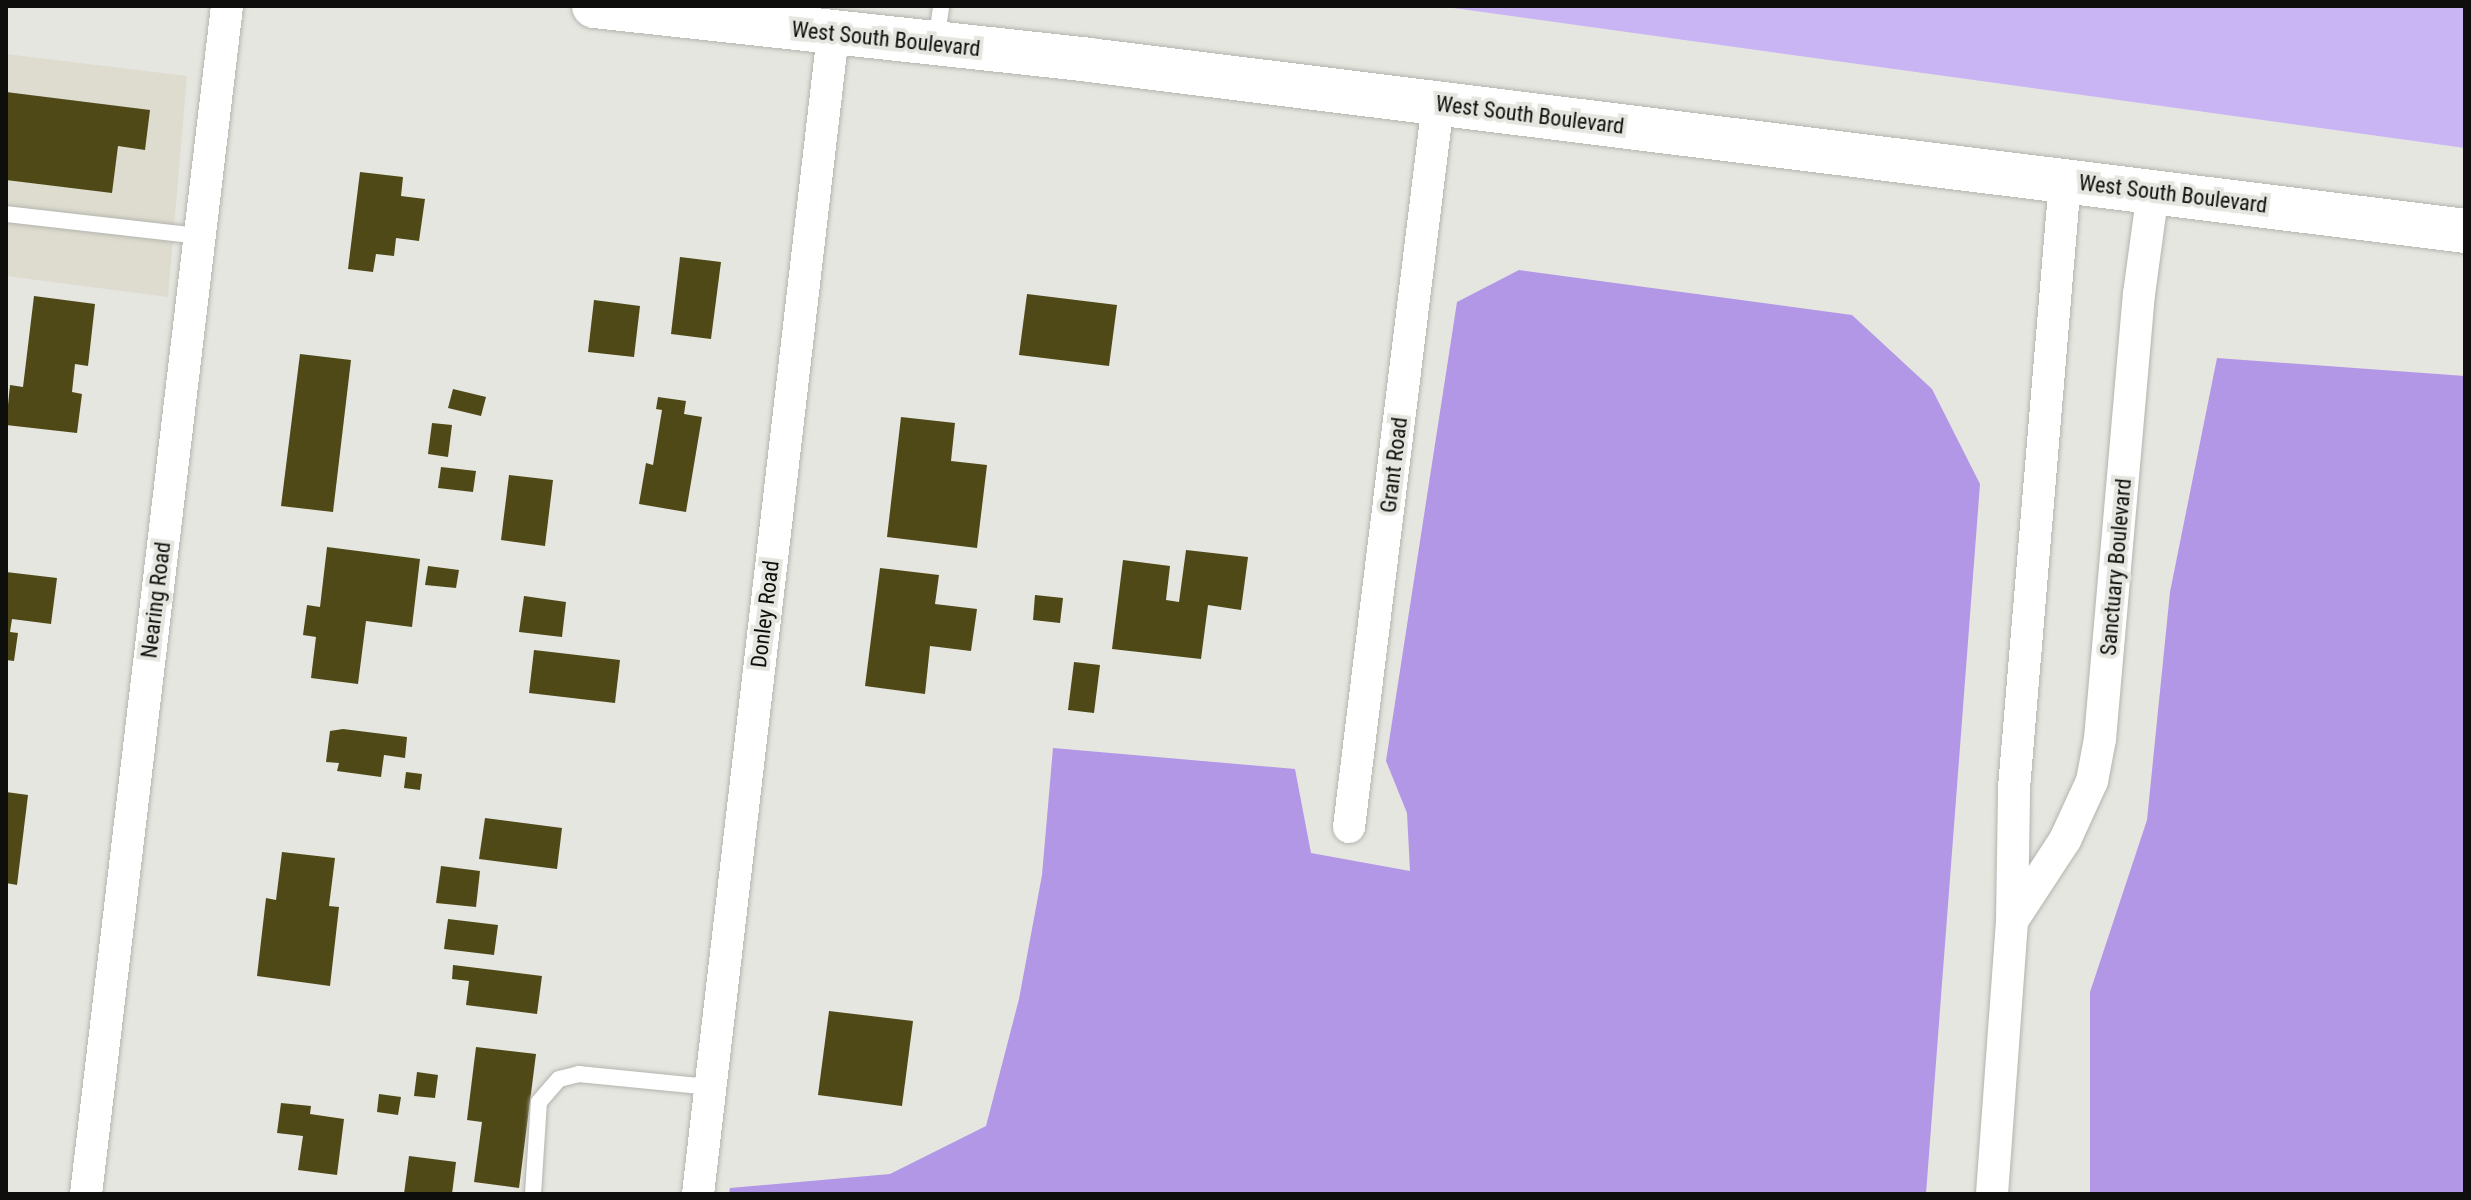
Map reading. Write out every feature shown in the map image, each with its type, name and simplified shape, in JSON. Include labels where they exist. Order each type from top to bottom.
[{"type":"main road","name":"West South Boulevard","points":[[594,6],[833,34],[938,25],[1438,103],[2465,231]]},
{"type":"street","name":"Nearing Road","points":[[86,1194],[227,6]]},
{"type":"street","name":"Donley Road","points":[[698,1194],[833,34]]},
{"type":"street","name":"Grant Road","points":[[1349,827],[1438,103]]},
{"type":"street","name":"Sanctuary Boulevard","points":[[1992,1194],[2012,921],[2014,788],[2065,181]]},
{"type":"street","name":"Sanctuary Boulevard","points":[[2012,921],[2065,840],[2092,781],[2100,739],[2137,308],[2153,192]]},
{"type":"lane","points":[[6,214],[199,236]]},
{"type":"lane","points":[[533,1194],[539,1102],[559,1079],[579,1074],[710,1087]]},
{"type":"shaded area","points":[[1439,6],[2465,6],[2465,148]]},
{"type":"shaded area","points":[[6,54],[187,76],[168,297],[6,276]]},
{"type":"shaded area","points":[[1519,270],[1852,315],[1932,389],[1980,484],[1926,1194],[729,1194],[730,1188],[890,1174],[986,1126],[1019,999],[1042,875],[1053,748],[1295,769],[1311,853],[1410,871],[1407,813],[1386,761],[1457,302]]},
{"type":"shaded area","points":[[2217,358],[2465,376],[2465,1194],[2090,1194],[2090,992],[2147,820],[2170,592]]},
{"type":"building","points":[[6,92],[150,110],[145,150],[118,146],[112,193],[6,180]]},
{"type":"building","points":[[360,172],[403,177],[401,196],[425,199],[419,241],[396,238],[394,256],[376,254],[373,272],[348,269]]},
{"type":"building","points":[[680,257],[721,262],[711,339],[671,334]]},
{"type":"building","points":[[1027,294],[1117,305],[1109,366],[1019,355]]},
{"type":"building","points":[[34,296],[95,304],[88,366],[75,364],[72,392],[82,394],[77,433],[6,425],[10,385],[23,387]]},
{"type":"building","points":[[594,300],[640,306],[634,357],[588,352]]},
{"type":"building","points":[[300,354],[351,360],[333,512],[281,506]]},
{"type":"building","points":[[453,389],[486,397],[481,416],[448,408]]},
{"type":"building","points":[[658,397],[686,401],[684,414],[702,417],[686,512],[639,504],[646,463],[653,465],[662,410],[656,409]]},
{"type":"building","points":[[901,417],[955,423],[951,461],[987,465],[977,548],[887,537]]},
{"type":"building","points":[[432,423],[452,425],[448,457],[428,454]]},
{"type":"building","points":[[441,467],[476,471],[473,492],[438,488]]},
{"type":"building","points":[[509,475],[553,480],[545,546],[501,540]]},
{"type":"building","points":[[327,547],[420,559],[412,627],[366,621],[358,684],[311,678],[316,637],[303,635],[307,605],[320,607]]},
{"type":"building","points":[[1186,550],[1248,557],[1241,610],[1208,605],[1201,659],[1112,649],[1123,560],[1170,566],[1166,600],[1179,602]]},
{"type":"building","points":[[428,566],[459,570],[456,588],[425,585]]},
{"type":"building","points":[[880,568],[939,575],[935,604],[977,609],[971,651],[930,646],[925,694],[865,686]]},
{"type":"building","points":[[6,572],[57,578],[51,624],[12,619],[10,632],[18,633],[14,661],[6,660]]},
{"type":"building","points":[[1035,595],[1063,598],[1060,623],[1033,620]]},
{"type":"building","points":[[524,596],[566,602],[562,637],[519,632]]},
{"type":"building","points":[[534,650],[620,660],[615,703],[529,693]]},
{"type":"building","points":[[1074,662],[1100,665],[1094,713],[1068,710]]},
{"type":"building","points":[[343,729],[407,737],[405,758],[384,755],[381,777],[337,771],[339,763],[326,762],[330,731]]},
{"type":"building","points":[[406,772],[422,774],[420,790],[404,788]]},
{"type":"building","points":[[6,792],[28,795],[17,885],[6,883]]},
{"type":"building","points":[[485,818],[562,828],[557,869],[479,859]]},
{"type":"building","points":[[282,852],[335,858],[329,906],[339,907],[330,986],[257,976],[266,898],[276,900]]},
{"type":"building","points":[[441,866],[480,871],[476,907],[436,903]]},
{"type":"building","points":[[448,919],[498,925],[494,955],[444,949]]},
{"type":"building","points":[[453,965],[542,976],[537,1014],[466,1005],[469,981],[452,979]]},
{"type":"building","points":[[829,1011],[913,1021],[902,1106],[818,1095]]},
{"type":"building","points":[[476,1047],[536,1054],[519,1188],[474,1182],[482,1122],[467,1120]]},
{"type":"building","points":[[417,1072],[438,1075],[435,1098],[414,1096]]},
{"type":"building","points":[[379,1094],[401,1097],[398,1115],[377,1112]]},
{"type":"building","points":[[281,1103],[311,1106],[310,1114],[344,1119],[337,1175],[298,1170],[303,1136],[277,1133]]},
{"type":"building","points":[[409,1156],[456,1162],[452,1194],[404,1194]]}]
